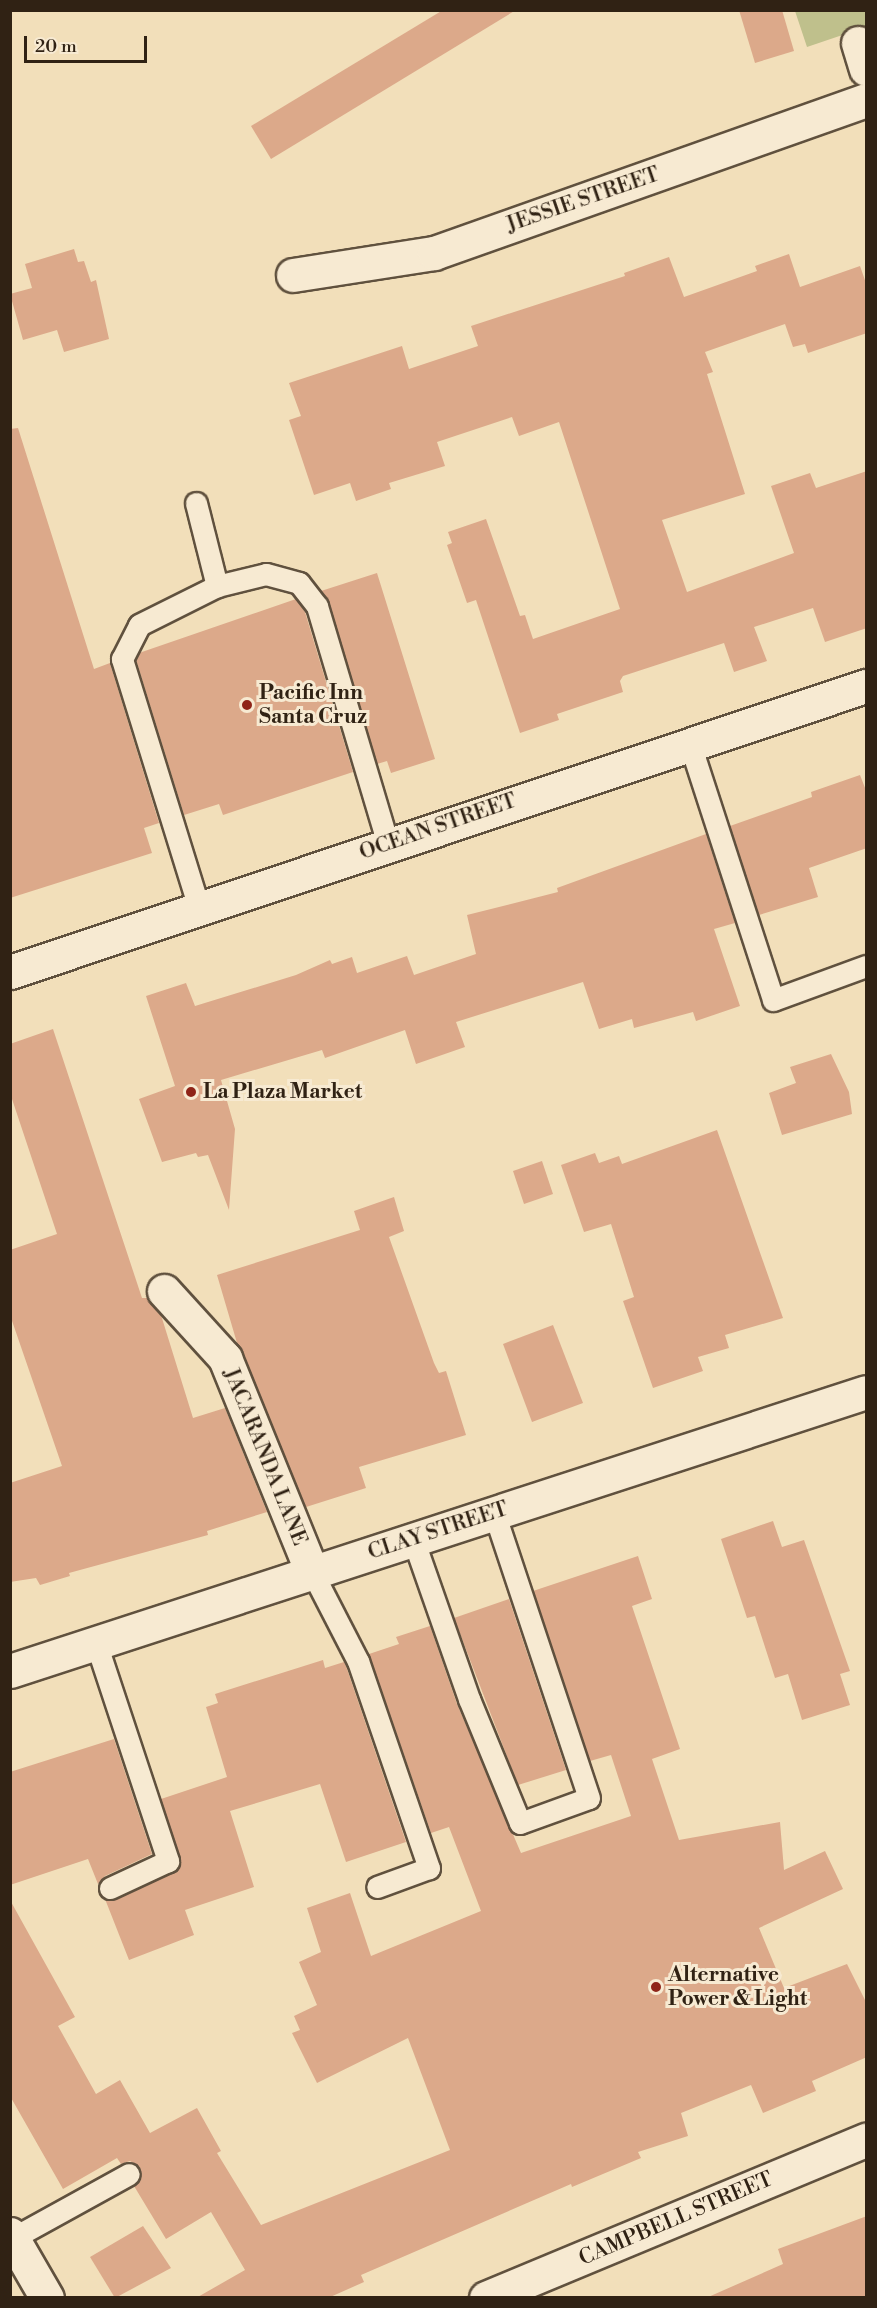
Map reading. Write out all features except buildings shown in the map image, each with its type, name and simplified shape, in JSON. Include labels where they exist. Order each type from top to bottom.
[{"type":"street","name":"JESSIE STREET","points":[[293,274],[434,253],[867,100]]},
{"type":"street","name":"OCEAN STREET","points":[[10,972],[867,686]]},
{"type":"street","name":"JACARANDA LANE","points":[[164,1291],[225,1358],[312,1572]]},
{"type":"street","name":"CLAY STREET","points":[[10,1671],[867,1392]]},
{"type":"street","name":"CAMPBELL STREET","points":[[486,2298],[867,2140]]},
{"type":"street","points":[[12,2236],[47,2298]]},
{"type":"lane","points":[[196,503],[217,586]]},
{"type":"lane","points":[[199,908],[122,660],[139,625],[217,586],[266,574],[300,583],[317,606],[388,844]]},
{"type":"lane","points":[[690,744],[773,1000],[867,966]]},
{"type":"lane","points":[[413,1539],[469,1699],[520,1823],[590,1798],[494,1513]]},
{"type":"lane","points":[[312,1572],[358,1661],[429,1868],[377,1887]]},
{"type":"lane","points":[[96,1643],[168,1861],[110,1887]]},
{"type":"lane","points":[[12,2236],[129,2174]]},
{"type":"green space","points":[[795,11],[866,11],[866,27],[807,47]]},
{"type":"place","name":"Pacific Inn Santa Cruz","points":[[247,705]]},
{"type":"place","name":"La Plaza Market","points":[[191,1092]]},
{"type":"place","name":"Alternative Power & Light","points":[[656,1987]]}]
